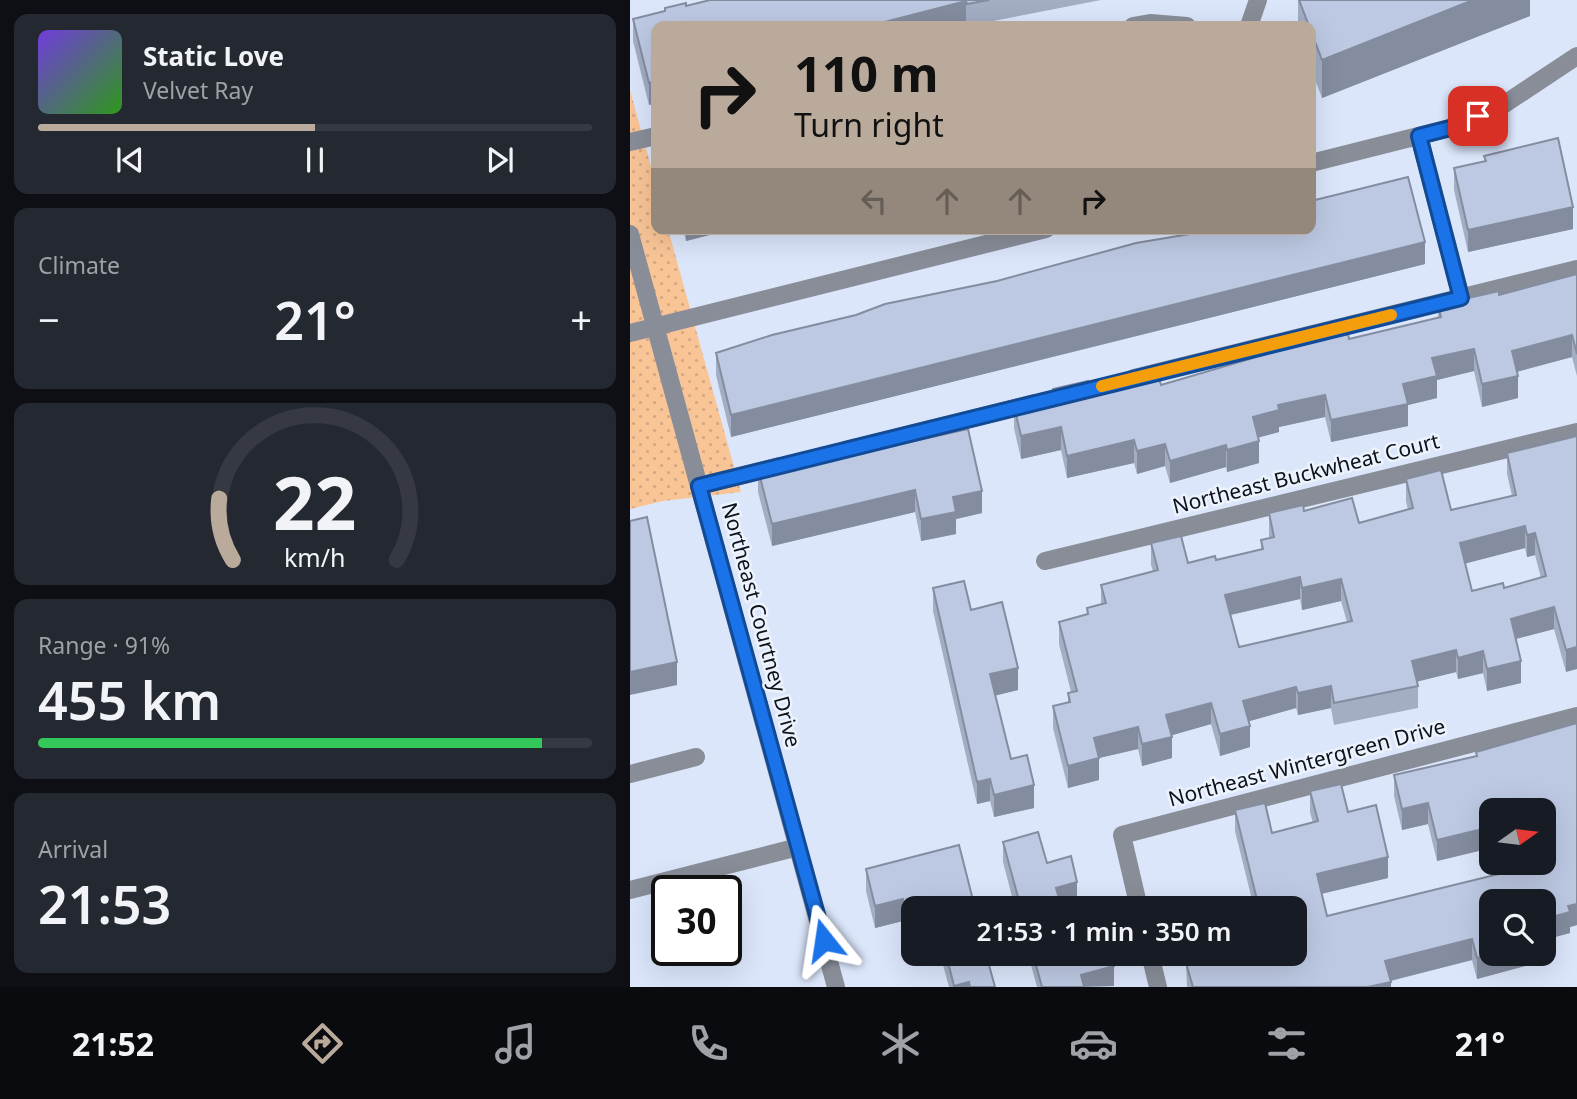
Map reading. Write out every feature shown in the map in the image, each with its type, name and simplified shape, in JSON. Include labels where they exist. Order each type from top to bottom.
[{"type":"street","points":[[1252,21],[1258,0]]},
{"type":"street","points":[[1316,162],[1454,127],[1503,105],[1577,57]]},
{"type":"street","points":[[1419,136],[1461,298]]},
{"type":"street","points":[[630,142],[651,137]]},
{"type":"street","name":"Northeast Courtney Drive","points":[[630,234],[836,987]]},
{"type":"street","points":[[630,334],[1022,235]]},
{"type":"street","points":[[1113,383],[1577,269]]},
{"type":"street","points":[[832,453],[1046,400]]},
{"type":"street","name":"Northeast Buckwheat Court","points":[[1045,561],[1577,432]]},
{"type":"street","points":[[699,486],[792,463]]},
{"type":"street","name":"Northeast Wintergreen Drive","points":[[1136,896],[1122,835],[1577,716]]},
{"type":"street","points":[[630,774],[696,757]]},
{"type":"street","points":[[630,890],[799,847]]},
{"type":"street","points":[[1153,966],[1158,987]]},
{"type":"shaded area","points":[[630,90],[651,167],[651,235],[670,235],[741,492],[663,501],[630,509]]},
{"type":"building","points":[[710,0],[989,0],[967,4],[966,1],[888,21],[651,21],[649,83],[633,19],[665,11],[665,8],[686,3],[686,6]]},
{"type":"building","points":[[1299,0],[1473,0],[1322,60],[1316,44],[1316,21],[1307,21]]},
{"type":"building","points":[[1558,138],[1573,207],[1468,230],[1454,168],[1486,161],[1484,156]]},
{"type":"building","points":[[1408,177],[1425,242],[731,415],[716,353],[772,335],[856,315],[885,304],[997,281],[1136,243],[1184,235],[1316,235],[1316,200]]},
{"type":"building","points":[[1577,274],[1577,354],[1572,335],[1512,351],[1518,376],[1482,384],[1474,349],[1432,358],[1437,376],[1403,384],[1408,404],[1331,420],[1325,395],[1278,405],[1279,410],[1253,417],[1259,441],[1227,450],[1226,445],[1170,461],[1165,444],[1137,451],[1134,440],[1067,456],[1061,427],[1021,436],[1014,406],[1055,396],[1053,389],[1088,381],[1089,388],[1156,369],[1161,385],[1284,349],[1348,334],[1349,339],[1441,317],[1438,305],[1499,291],[1499,295]]},
{"type":"building","points":[[968,429],[982,491],[953,497],[956,512],[921,519],[915,490],[772,524],[758,469],[868,443],[870,451]]},
{"type":"building","points":[[1577,436],[1577,647],[1566,650],[1554,607],[1511,619],[1521,661],[1487,669],[1483,651],[1458,658],[1456,650],[1412,661],[1418,686],[1334,703],[1331,686],[1298,693],[1296,687],[1243,701],[1250,726],[1220,734],[1211,703],[1166,715],[1172,737],[1142,744],[1138,727],[1094,738],[1099,758],[1068,766],[1053,706],[1070,702],[1068,693],[1077,691],[1059,622],[1088,614],[1087,608],[1106,603],[1101,585],[1158,570],[1151,543],[1181,536],[1188,563],[1215,556],[1216,560],[1263,549],[1261,540],[1274,537],[1269,513],[1303,505],[1304,511],[1352,498],[1359,523],[1413,508],[1406,479],[1441,470],[1451,510],[1516,495],[1507,453]],"holes":[[[1525,526],[1527,535],[1535,533],[1546,576],[1504,588],[1503,583],[1472,591],[1460,543]],[[1300,577],[1302,588],[1341,579],[1352,621],[1239,647],[1225,595]]]},
{"type":"building","points":[[647,517],[677,662],[630,672],[630,521]]},
{"type":"building","points":[[964,581],[971,610],[1002,602],[1018,668],[990,674],[1011,759],[1027,755],[1034,785],[994,795],[990,779],[977,782],[933,588]]},
{"type":"building","points":[[1577,723],[1577,904],[1568,906],[1570,912],[1556,916],[1556,889],[1479,889],[1479,958],[1472,939],[1385,961],[1391,982],[1368,987],[1193,987],[1187,966],[1307,966],[1307,896],[1256,896],[1235,810],[1265,803],[1272,833],[1318,821],[1310,791],[1341,784],[1348,812],[1376,805],[1388,857],[1317,874],[1327,916],[1495,875],[1556,875],[1556,798],[1479,798],[1479,830],[1437,840],[1428,803],[1402,809],[1394,775],[1477,756],[1476,752]]},
{"type":"building","points":[[1038,832],[1047,863],[1071,856],[1077,882],[1056,888],[1058,896],[1018,896],[1003,842]]},
{"type":"building","points":[[959,845],[972,896],[901,896],[901,900],[875,906],[866,869]]},
{"type":"building","points":[[949,966],[989,966],[995,987],[970,987],[969,982],[954,986]]},
{"type":"building","points":[[1036,966],[1114,966],[1081,975],[1084,987],[1042,987]]},
{"type":"slow traffic","points":[[1102,386],[1391,315]]},
{"type":"route","points":[[824,940],[699,486],[1461,298],[1419,136],[1454,127],[1478,116]]}]
